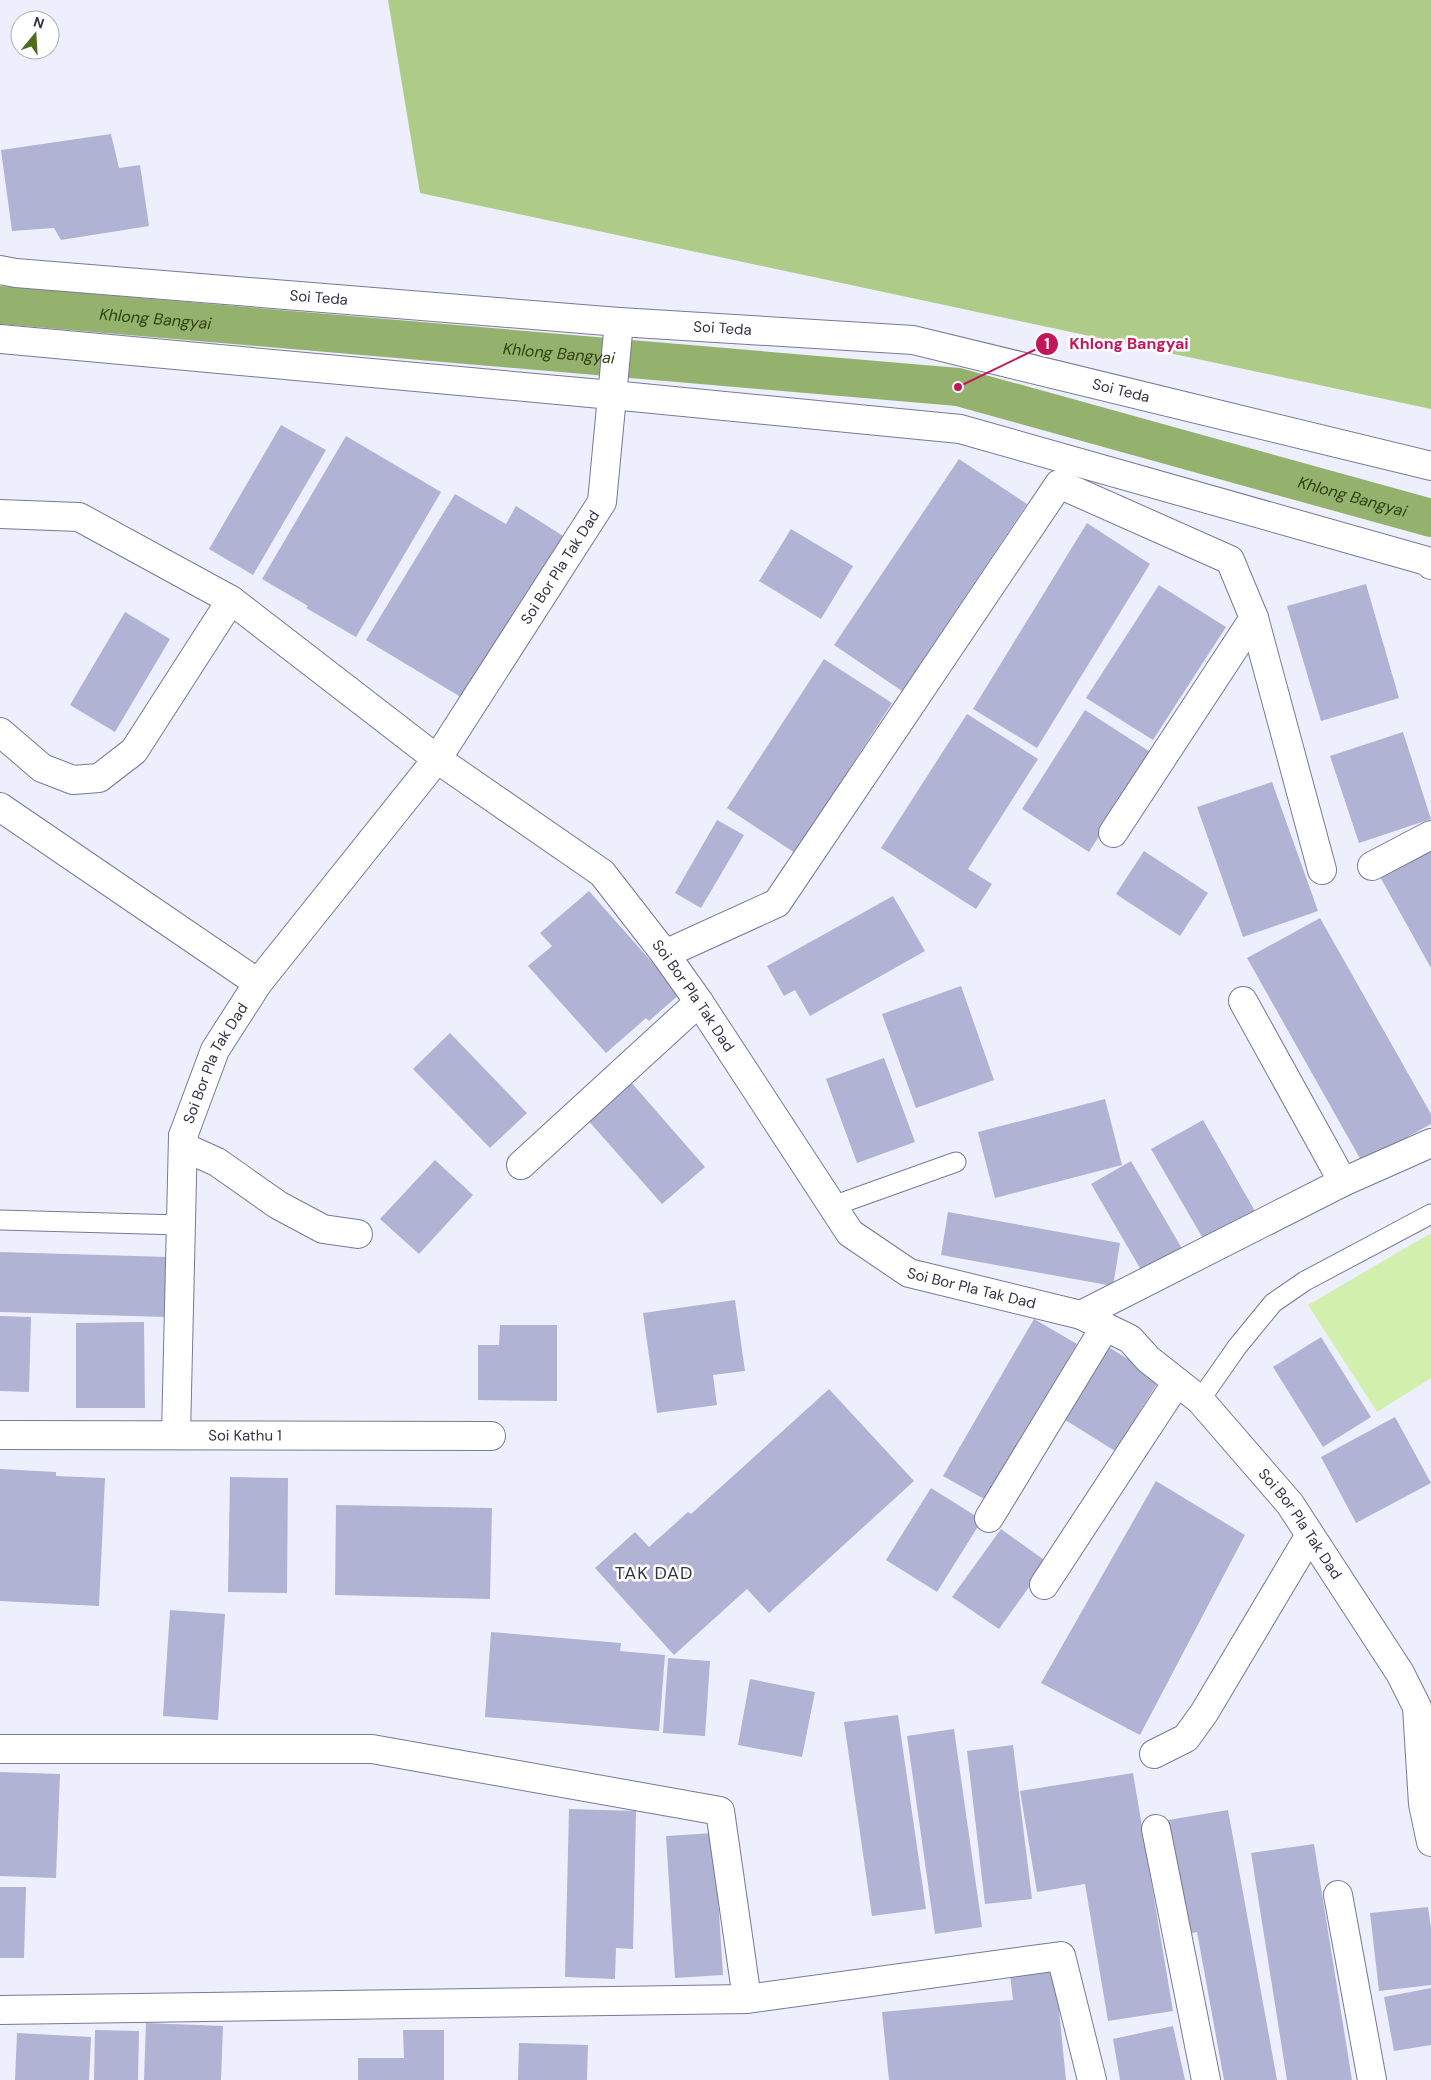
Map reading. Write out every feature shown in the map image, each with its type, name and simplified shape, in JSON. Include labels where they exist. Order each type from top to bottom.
[{"type":"street","name":"Soi Teda","points":[[0,270],[619,322],[913,340],[1431,466]]},
{"type":"street","name":"Soi Bor Pla Tak Dad","points":[[176,1435],[183,1136],[215,1050],[258,983],[437,759],[602,502],[619,322]]},
{"type":"street","points":[[0,339],[960,429],[1418,558],[1427,561],[1431,565]]},
{"type":"street","points":[[665,954],[777,903],[1059,484],[1230,560],[1254,618],[1322,870]]},
{"type":"street","points":[[0,514],[79,517],[231,600],[437,759]]},
{"type":"street","points":[[0,732],[42,768],[73,780],[99,778],[134,751],[231,600]]},
{"type":"street","points":[[1112,834],[1254,618]]},
{"type":"street","name":"Soi Bor Pla Tak Dad","points":[[437,759],[602,873],[665,954],[699,1002],[850,1233],[909,1273],[1081,1315],[1130,1339],[1148,1359],[1200,1400],[1290,1504],[1400,1673],[1424,1706],[1427,1804],[1431,1842]]},
{"type":"street","points":[[0,807],[258,983]]},
{"type":"street","points":[[1372,866],[1431,835]]},
{"type":"street","points":[[1243,1001],[1343,1182]]},
{"type":"street","points":[[521,1165],[699,1002]]},
{"type":"street","points":[[183,1136],[186,1148],[216,1162],[278,1205],[323,1229],[358,1234]]},
{"type":"street","points":[[1081,1315],[1343,1182],[1431,1143]]},
{"type":"street","points":[[989,1518],[1106,1327]]},
{"type":"street","points":[[1044,1585],[1177,1382]]},
{"type":"street","name":"Soi Kathu 1","points":[[0,1435],[491,1436]]},
{"type":"street","points":[[1154,1754],[1186,1738],[1204,1714],[1310,1536]]},
{"type":"street","points":[[0,1749],[372,1750],[720,1811],[748,1999]]},
{"type":"street","points":[[1156,1829],[1206,2080]]},
{"type":"street","points":[[1338,1894],[1372,2080]]},
{"type":"street","points":[[0,2010],[748,1999],[1061,1956],[1092,2080]]},
{"type":"lane","points":[[832,1206],[956,1162]]},
{"type":"lane","points":[[1200,1400],[1237,1347],[1273,1303],[1305,1281],[1431,1214]]},
{"type":"lane","points":[[0,1220],[180,1225]]},
{"type":"green space","points":[[388,0],[1431,0],[1431,409],[420,193]]},
{"type":"green space","points":[[1431,1233],[1431,1378],[1377,1412],[1308,1305]]},
{"type":"building","points":[[111,134],[119,168],[140,165],[149,226],[61,240],[54,228],[12,231],[1,150]]},
{"type":"building","points":[[281,425],[326,450],[253,575],[209,549]]},
{"type":"building","points":[[346,436],[441,492],[356,637],[306,608],[308,606],[262,579]]},
{"type":"building","points":[[959,459],[1027,504],[902,691],[834,645]]},
{"type":"building","points":[[455,494],[506,524],[516,506],[563,536],[464,699],[366,640]]},
{"type":"building","points":[[1087,523],[1150,564],[1037,748],[973,709]]},
{"type":"building","points":[[791,529],[853,566],[821,619],[759,581]]},
{"type":"building","points":[[1366,584],[1399,698],[1321,721],[1287,606]]},
{"type":"building","points":[[1159,585],[1226,627],[1153,740],[1086,698]]},
{"type":"building","points":[[125,612],[170,639],[115,732],[70,705]]},
{"type":"building","points":[[824,659],[892,703],[795,853],[727,808]]},
{"type":"building","points":[[1085,710],[1152,753],[1089,852],[1022,809]]},
{"type":"building","points":[[967,714],[1038,759],[968,869],[992,884],[976,909],[881,848]]},
{"type":"building","points":[[1403,732],[1431,819],[1359,843],[1330,756]]},
{"type":"building","points":[[1272,782],[1318,911],[1243,937],[1197,807]]},
{"type":"building","points":[[717,820],[744,835],[701,908],[675,893]]},
{"type":"building","points":[[1431,849],[1431,968],[1379,875]]},
{"type":"building","points":[[1144,851],[1208,893],[1180,936],[1116,894]]},
{"type":"building","points":[[589,891],[680,994],[649,1021],[646,1018],[606,1053],[528,966],[552,946],[540,933]]},
{"type":"building","points":[[893,896],[925,951],[810,1016],[795,990],[784,996],[767,966]]},
{"type":"building","points":[[1320,918],[1431,1114],[1431,1124],[1362,1162],[1247,958]]},
{"type":"building","points":[[961,986],[994,1080],[916,1108],[882,1014]]},
{"type":"building","points":[[450,1033],[527,1113],[490,1148],[413,1069]]},
{"type":"building","points":[[884,1058],[915,1142],[857,1163],[826,1079]]},
{"type":"building","points":[[630,1081],[705,1167],[662,1204],[586,1118]]},
{"type":"building","points":[[1105,1099],[1122,1165],[995,1198],[978,1132]]},
{"type":"building","points":[[1203,1120],[1256,1213],[1205,1242],[1151,1149]]},
{"type":"building","points":[[435,1160],[473,1195],[419,1254],[380,1219]]},
{"type":"building","points":[[1131,1161],[1184,1252],[1144,1275],[1091,1184]]},
{"type":"building","points":[[948,1212],[1120,1243],[1113,1286],[941,1255]]},
{"type":"building","points":[[0,1252],[168,1257],[165,1317],[0,1312]]},
{"type":"building","points":[[735,1300],[745,1371],[713,1375],[717,1405],[657,1413],[643,1313]]},
{"type":"building","points":[[0,1316],[31,1317],[29,1392],[0,1391]]},
{"type":"building","points":[[1034,1319],[1077,1344],[986,1500],[943,1476]]},
{"type":"building","points":[[144,1322],[145,1408],[76,1408],[76,1323]]},
{"type":"building","points":[[500,1325],[557,1325],[557,1401],[478,1400],[478,1345],[499,1345]]},
{"type":"building","points":[[1321,1337],[1371,1417],[1323,1447],[1273,1367]]},
{"type":"building","points":[[1107,1346],[1160,1379],[1115,1451],[1062,1418]]},
{"type":"building","points":[[829,1389],[914,1481],[769,1613],[747,1589],[674,1655],[595,1568],[635,1532],[649,1547],[688,1512],[691,1514]]},
{"type":"building","points":[[1395,1417],[1431,1483],[1356,1523],[1321,1457]]},
{"type":"building","points":[[0,1469],[56,1472],[56,1476],[105,1478],[99,1606],[0,1601]]},
{"type":"building","points":[[230,1477],[288,1478],[287,1593],[228,1592]]},
{"type":"building","points":[[1156,1481],[1245,1535],[1140,1735],[1041,1683]]},
{"type":"building","points":[[931,1488],[982,1520],[937,1592],[886,1560]]},
{"type":"building","points":[[336,1505],[492,1508],[490,1599],[335,1595]]},
{"type":"building","points":[[1001,1529],[1047,1562],[999,1629],[952,1597]]},
{"type":"building","points":[[170,1610],[225,1614],[218,1720],[163,1716]]},
{"type":"building","points":[[491,1632],[621,1643],[620,1651],[665,1655],[659,1731],[485,1717]]},
{"type":"building","points":[[668,1658],[710,1661],[705,1736],[663,1733]]},
{"type":"building","points":[[750,1679],[815,1692],[802,1757],[738,1745]]},
{"type":"building","points":[[898,1715],[926,1909],[872,1916],[844,1722]]},
{"type":"building","points":[[954,1729],[982,1927],[935,1934],[907,1736]]},
{"type":"building","points":[[1013,1745],[1032,1899],[985,1904],[967,1751]]},
{"type":"building","points":[[0,1772],[60,1774],[56,1878],[0,1876]]},
{"type":"building","points":[[1133,1773],[1173,2011],[1108,2021],[1085,1884],[1037,1892],[1020,1791]]},
{"type":"building","points":[[569,1809],[636,1811],[633,1949],[616,1948],[615,1979],[565,1977]]},
{"type":"building","points":[[1228,1810],[1277,2080],[1224,2080],[1197,1932],[1189,1934],[1168,1820]]},
{"type":"building","points":[[714,1833],[723,1975],[675,1978],[666,1836]]},
{"type":"building","points":[[1314,1844],[1352,2080],[1287,2080],[1251,1853]]},
{"type":"building","points":[[0,1887],[26,1887],[24,1958],[0,1958]]},
{"type":"building","points":[[1428,1907],[1431,1928],[1431,1985],[1379,1991],[1370,1913]]},
{"type":"building","points":[[1055,1969],[1066,2080],[889,2080],[882,2012],[1013,2000],[1010,1974]]},
{"type":"building","points":[[1431,1988],[1431,2045],[1394,2051],[1384,1997]]},
{"type":"building","points":[[146,2023],[223,2026],[221,2080],[144,2080]]},
{"type":"building","points":[[1173,2026],[1185,2080],[1120,2080],[1113,2039]]},
{"type":"building","points":[[95,2030],[139,2031],[138,2080],[94,2080]]},
{"type":"building","points":[[403,2030],[444,2030],[444,2080],[358,2080],[358,2058],[404,2058]]},
{"type":"building","points":[[17,2033],[91,2037],[89,2080],[15,2080]]},
{"type":"building","points":[[519,2043],[588,2045],[587,2080],[518,2080]]},
{"type":"waterway","name":"Khlong Bangyai","points":[[0,305],[958,387],[1431,518]]},
{"type":"place","name":"Khlong Bangyai","points":[[958,387]]},
{"type":"district","name":"TAK DAD","points":[[654,1573]]}]
